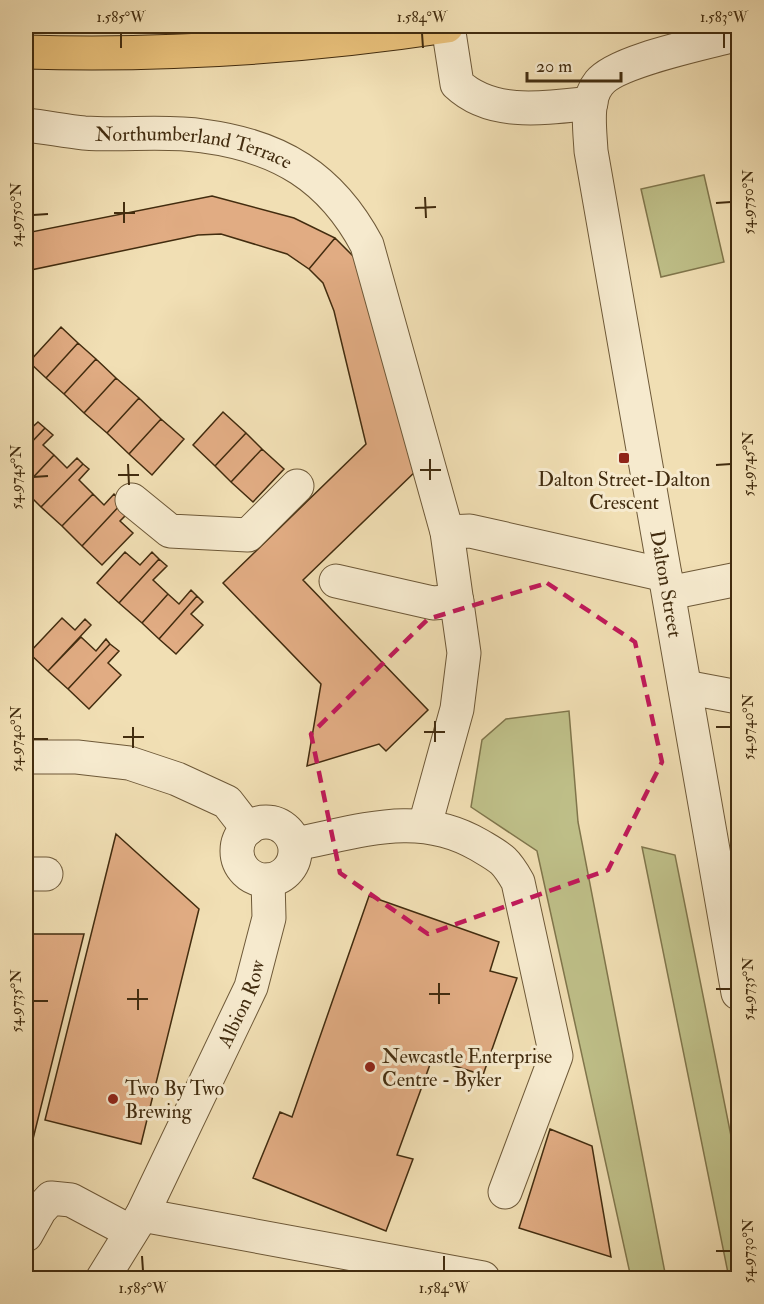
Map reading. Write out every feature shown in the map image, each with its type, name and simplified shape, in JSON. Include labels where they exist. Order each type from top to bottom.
[{"type":"main road","points":[[26,52],[193,50],[280,46],[447,26]]},
{"type":"street","points":[[447,26],[457,84],[478,101],[498,107],[591,103],[598,84],[614,69],[738,34]]},
{"type":"street","name":"Dalton Street","points":[[591,103],[591,151],[738,989]]},
{"type":"street","name":"Northumberland Terrace","points":[[26,125],[85,133],[202,136],[239,143],[290,162],[312,175],[343,206],[367,245],[458,532],[457,601],[464,653],[462,679],[424,825]]},
{"type":"street","points":[[132,500],[170,531],[248,535],[297,486]]},
{"type":"street","points":[[458,532],[627,567],[667,584],[738,579]]},
{"type":"street","points":[[336,581],[433,603],[457,601]]},
{"type":"street","points":[[685,687],[738,697]]},
{"type":"street","points":[[26,757],[77,757],[129,763],[177,779],[227,802],[248,829]]},
{"type":"street","points":[[256,824],[275,824],[284,828],[295,844],[296,853],[290,868],[277,879],[268,880],[251,876],[239,862],[238,844],[248,829],[256,824]]},
{"type":"street","points":[[295,844],[393,825],[424,825],[449,830],[507,862],[518,882],[556,1056],[505,1192]]},
{"type":"street","name":"Albion Row","points":[[103,1278],[136,1223],[251,987],[269,918],[268,880]]},
{"type":"street","points":[[26,1235],[40,1210],[51,1198],[71,1200],[136,1223],[483,1278]]},
{"type":"highlighted area","points":[[547,583],[635,642],[662,762],[608,870],[428,934],[340,873],[311,734],[428,619]]},
{"type":"green space","points":[[704,175],[724,262],[661,277],[641,189]]},
{"type":"green space","points":[[569,711],[578,822],[666,1278],[631,1278],[537,851],[471,807],[482,740],[506,719]]},
{"type":"green space","points":[[642,847],[675,855],[738,1171],[738,1278],[729,1278]]},
{"type":"building","points":[[212,196],[294,218],[335,238],[309,269],[287,254],[221,234],[198,235],[26,271],[26,233]]},
{"type":"building","points":[[335,238],[365,268],[420,467],[303,580],[428,710],[386,751],[379,744],[307,766],[321,684],[223,583],[366,444],[334,311],[323,283],[309,269]]},
{"type":"building","points":[[61,327],[78,343],[46,378],[29,362]]},
{"type":"building","points":[[78,343],[96,359],[64,394],[46,378]]},
{"type":"building","points":[[96,359],[116,378],[84,413],[64,394]]},
{"type":"building","points":[[116,378],[139,398],[107,433],[84,413]]},
{"type":"building","points":[[139,398],[161,419],[129,454],[107,433]]},
{"type":"building","points":[[223,412],[246,433],[215,466],[193,445]]},
{"type":"building","points":[[161,419],[184,439],[152,475],[129,454]]},
{"type":"building","points":[[38,422],[45,428],[26,448],[26,430],[27,432]]},
{"type":"building","points":[[45,428],[53,435],[43,445],[54,455],[26,485],[26,448]]},
{"type":"building","points":[[246,433],[262,449],[231,482],[215,466]]},
{"type":"building","points":[[262,449],[284,469],[253,502],[231,482]]},
{"type":"building","points":[[54,455],[67,468],[77,458],[83,464],[41,507],[26,492],[26,485]]},
{"type":"building","points":[[83,464],[89,469],[79,480],[93,494],[62,526],[41,507]]},
{"type":"building","points":[[93,494],[104,505],[114,494],[123,502],[82,546],[62,526]]},
{"type":"building","points":[[123,502],[131,510],[120,521],[133,533],[102,565],[82,546]]},
{"type":"building","points":[[125,552],[140,565],[152,552],[159,559],[119,603],[97,583]]},
{"type":"building","points":[[159,559],[167,566],[153,580],[168,594],[142,623],[119,603]]},
{"type":"building","points":[[191,590],[197,596],[159,639],[142,623],[168,594],[179,604]]},
{"type":"building","points":[[197,596],[203,602],[191,614],[203,625],[176,654],[159,639]]},
{"type":"building","points":[[62,618],[75,630],[85,619],[91,625],[48,671],[29,653]]},
{"type":"building","points":[[81,637],[96,651],[106,639],[110,644],[68,689],[48,671]]},
{"type":"building","points":[[110,644],[119,651],[108,663],[121,675],[89,709],[68,689]]},
{"type":"building","points":[[116,834],[199,909],[141,1144],[45,1120]]},
{"type":"building","name":"Newcastle Enterprise Centre - Byker","points":[[369,896],[499,942],[490,971],[517,978],[483,1075],[432,1059],[397,1155],[413,1159],[386,1231],[253,1178],[280,1112],[292,1117]]},
{"type":"building","points":[[26,934],[84,934],[27,1163],[26,1162]]},
{"type":"building","points":[[550,1129],[592,1146],[611,1257],[519,1228]]},
{"type":"place","name":"Dalton Street-Dalton Crescent","points":[[624,458]]},
{"type":"place","name":"Newcastle Enterprise Centre - Byker","points":[[370,1067]]},
{"type":"place","name":"Two By Two Brewing","points":[[113,1099]]}]
